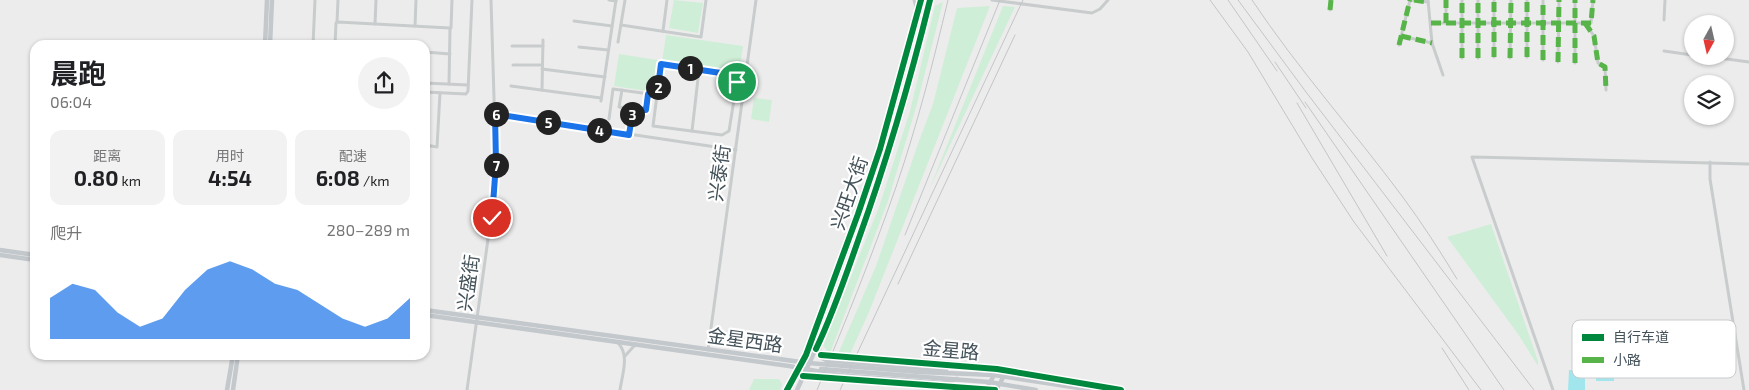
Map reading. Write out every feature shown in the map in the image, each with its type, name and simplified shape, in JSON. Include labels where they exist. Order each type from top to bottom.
[{"type":"main road","points":[[265,40],[267,0]]},
{"type":"main road","points":[[270,40],[272,0]]},
{"type":"main road","name":"兴旺大街","points":[[787,390],[800,365],[858,214],[880,149],[909,48],[920,0]]},
{"type":"main road","name":"兴旺大街","points":[[797,390],[821,338],[852,261],[879,183],[916,56],[930,0]]},
{"type":"main road","points":[[0,250],[30,254]]},
{"type":"main road","points":[[0,256],[30,259]]},
{"type":"main road","name":"金星西路","points":[[430,311],[615,341],[807,366],[823,365],[994,375],[1092,390]]},
{"type":"main road","name":"金星西路","points":[[430,315],[708,350],[800,365]]},
{"type":"main road","points":[[821,338],[819,350],[822,358],[845,367]]},
{"type":"main road","points":[[227,390],[232,360]]},
{"type":"main road","points":[[233,390],[237,360]]},
{"type":"main road","points":[[823,365],[836,362],[967,373]]},
{"type":"main road","name":"金星路","points":[[807,366],[838,374],[941,383],[957,380],[990,382],[1036,390]]},
{"type":"main road","points":[[986,390],[994,375]]},
{"type":"main road","points":[[996,390],[1004,376]]},
{"type":"street","points":[[313,40],[315,0]]},
{"type":"street","points":[[335,40],[338,0]]},
{"type":"street","points":[[375,24],[376,0]]},
{"type":"street","points":[[415,26],[416,0]]},
{"type":"street","points":[[448,84],[452,0]]},
{"type":"street","points":[[430,92],[466,94],[468,91],[472,0]]},
{"type":"street","name":"兴盛街","points":[[467,390],[495,189],[495,114],[491,0]]},
{"type":"street","points":[[511,86],[601,100],[616,0],[609,0]]},
{"type":"street","points":[[618,42],[625,0]]},
{"type":"street","points":[[663,31],[668,0]]},
{"type":"street","points":[[621,26],[700,36],[706,0]]},
{"type":"street","name":"兴泰街","points":[[708,350],[756,0]]},
{"type":"street","points":[[914,0],[917,12]]},
{"type":"street","points":[[992,0],[1092,13],[1100,9],[1108,0]]},
{"type":"street","points":[[1330,10],[1332,0]]},
{"type":"street","points":[[1399,45],[1412,0],[1428,1],[1432,43],[1443,75]]},
{"type":"street","points":[[1446,0],[1446,23]]},
{"type":"street","points":[[1462,0],[1462,58]]},
{"type":"street","points":[[1478,0],[1478,58]]},
{"type":"street","points":[[1494,0],[1494,57]]},
{"type":"street","points":[[1510,58],[1511,0]]},
{"type":"street","points":[[1527,0],[1527,57]]},
{"type":"street","points":[[1543,0],[1543,60]]},
{"type":"street","points":[[1558,62],[1559,0]]},
{"type":"street","points":[[1575,63],[1576,0]]},
{"type":"street","points":[[1431,23],[1592,23],[1593,0]]},
{"type":"street","points":[[1664,20],[1665,0]]},
{"type":"street","points":[[574,21],[612,26]]},
{"type":"street","points":[[337,23],[451,29]]},
{"type":"street","points":[[1585,23],[1594,36],[1598,63],[1605,67],[1606,90]]},
{"type":"street","points":[[1401,36],[1432,43]]},
{"type":"street","points":[[542,90],[543,40]]},
{"type":"street","points":[[512,46],[542,46]]},
{"type":"street","points":[[579,47],[608,50]]},
{"type":"street","points":[[1664,51],[1684,54]]},
{"type":"street","points":[[430,52],[450,54]]},
{"type":"street","points":[[1734,60],[1749,62]]},
{"type":"street","points":[[661,64],[699,70],[734,75],[737,82],[729,131],[722,135],[653,126],[661,64]]},
{"type":"street","points":[[513,65],[542,67],[605,77]]},
{"type":"street","points":[[692,131],[699,70]]},
{"type":"street","points":[[430,83],[468,85]]},
{"type":"street","points":[[609,119],[613,89],[657,95]]},
{"type":"street","points":[[622,90],[619,107],[646,110],[648,94]]},
{"type":"street","points":[[430,146],[437,147],[440,92]]},
{"type":"street","points":[[629,135],[633,109]]},
{"type":"street","points":[[495,114],[736,150]]},
{"type":"street","points":[[1553,390],[1472,157],[1749,164]]},
{"type":"street","points":[[1710,162],[1710,179],[1733,320]]},
{"type":"street","points":[[1736,340],[1744,390]]},
{"type":"street","points":[[615,341],[622,347],[625,356],[620,390]]},
{"type":"street","points":[[625,356],[638,344]]},
{"type":"street","points":[[1078,383],[1121,390]]},
{"type":"green space","points":[[674,0],[703,3],[698,33],[669,28]]},
{"type":"green space","points":[[943,2],[917,104],[888,201],[830,353],[823,346],[879,207],[910,111],[935,6]]},
{"type":"green space","points":[[990,6],[869,312],[850,354],[838,354],[876,266],[933,104],[957,8]]},
{"type":"green space","points":[[1003,6],[1015,7],[929,190]]},
{"type":"green space","points":[[666,35],[743,46],[739,73],[662,62]]},
{"type":"green space","points":[[619,54],[658,60],[653,92],[614,86]]},
{"type":"green space","points":[[754,98],[772,100],[769,122],[751,119]]},
{"type":"green space","points":[[1491,224],[1538,361],[1538,366],[1518,334],[1447,237]]},
{"type":"green space","points":[[754,379],[779,379],[782,384],[780,390],[749,390]]},
{"type":"water","points":[[1569,370],[1572,370],[1572,378],[1585,378],[1585,390],[1568,390]]},
{"type":"water","points":[[1596,378],[1614,378],[1614,381],[1596,381]]},
{"type":"railway","points":[[817,390],[858,289],[896,187],[911,141],[948,0]]},
{"type":"railway","points":[[905,235],[1000,0]]},
{"type":"railway","points":[[840,390],[1023,0]]},
{"type":"railway","points":[[1210,0],[1248,52],[1312,158],[1354,222],[1481,390]]},
{"type":"railway","points":[[1228,0],[1277,71]]},
{"type":"railway","points":[[1238,0],[1534,390]]},
{"type":"railway","points":[[1252,0],[1307,75],[1402,196],[1431,237],[1457,279]]},
{"type":"railway","points":[[898,284],[1015,35]]},
{"type":"railway","points":[[1275,62],[1306,108]]},
{"type":"railway","points":[[1305,102],[1504,390]]},
{"type":"railway","points":[[1297,103],[1387,256]]},
{"type":"railway","points":[[1442,348],[1469,390]]},
{"type":"marked path","points":[[1330,10],[1331,0]]},
{"type":"marked path","points":[[1399,45],[1410,0]]},
{"type":"marked path","points":[[1414,0],[1428,2]]},
{"type":"marked path","points":[[1446,0],[1446,23]]},
{"type":"marked path","points":[[1462,0],[1462,58]]},
{"type":"marked path","points":[[1478,0],[1478,58]]},
{"type":"marked path","points":[[1494,0],[1494,57]]},
{"type":"marked path","points":[[1510,58],[1511,0]]},
{"type":"marked path","points":[[1527,0],[1527,57]]},
{"type":"marked path","points":[[1543,0],[1543,60]]},
{"type":"marked path","points":[[1558,62],[1559,0]]},
{"type":"marked path","points":[[1575,0],[1575,63]]},
{"type":"marked path","points":[[1431,23],[1591,23],[1593,0]]},
{"type":"marked path","points":[[1585,23],[1594,36],[1598,63],[1605,67],[1606,90]]},
{"type":"marked path","points":[[1401,36],[1432,43]]},
{"type":"cycle path","points":[[787,390],[806,355],[858,214],[880,149],[921,0]]},
{"type":"cycle path","points":[[816,349],[839,294],[879,179],[906,90],[930,0]]},
{"type":"cycle path","points":[[821,355],[997,369],[1121,390]]},
{"type":"cycle path","points":[[803,376],[995,390]]},
{"type":"route","points":[[492,218],[496,163],[495,114],[629,135],[633,109],[646,110],[648,94],[657,95],[661,64],[734,75],[737,82]]}]
